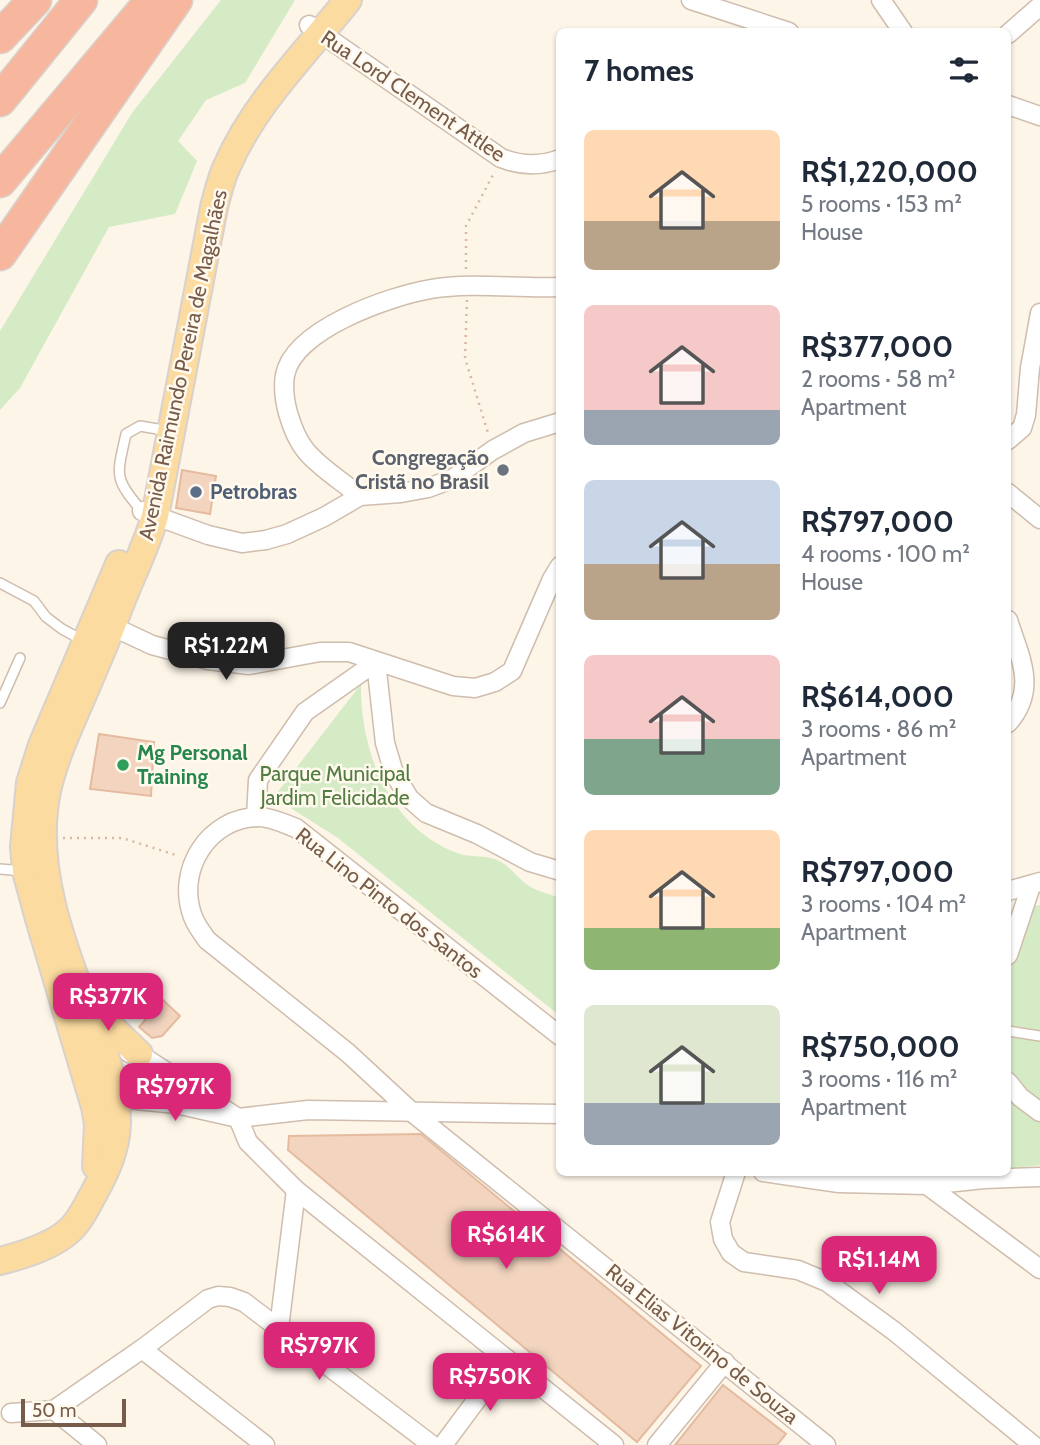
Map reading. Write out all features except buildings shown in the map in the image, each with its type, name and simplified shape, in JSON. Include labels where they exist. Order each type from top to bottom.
[{"type":"highway","points":[[0,37],[35,0]]},
{"type":"highway","points":[[0,100],[81,0]]},
{"type":"highway","points":[[0,181],[152,0]]},
{"type":"highway","points":[[0,254],[176,0]]},
{"type":"main road","name":"Avenida Raimundo Pereira de Magalhães","points":[[315,29],[329,0]]},
{"type":"main road","name":"Avenida Raimundo Pereira de Magalhães","points":[[0,1261],[31,1252],[57,1240],[80,1219],[109,1164],[117,1123],[116,1099],[92,1055],[25,839],[30,783],[42,745],[98,629],[125,594],[147,544],[148,513],[164,430],[199,204],[208,172],[225,135],[246,103],[315,29],[348,0]]},
{"type":"main road","name":"Avenida Raimundo Pereira de Magalhães","points":[[91,1197],[98,1124],[90,1091],[92,1055],[85,1002],[54,912],[36,871],[47,791],[98,629]]},
{"type":"main road","points":[[85,1002],[139,1054]]},
{"type":"street","points":[[691,0],[777,28]]},
{"type":"street","points":[[881,0],[900,28]]},
{"type":"street","points":[[1011,31],[1040,6]]},
{"type":"street","name":"Rua Lord Clement Attlee","points":[[315,29],[502,158],[517,165],[556,160]]},
{"type":"street","points":[[1011,106],[1040,116]]},
{"type":"street","points":[[360,496],[307,453],[293,430],[285,401],[285,374],[296,353],[320,331],[382,301],[432,289],[455,287],[556,288]]},
{"type":"street","points":[[1011,437],[1022,428],[1026,415],[1030,368],[1040,313]]},
{"type":"street","points":[[148,513],[208,535],[242,543],[287,534],[360,496],[401,494],[452,479],[524,433],[556,423]]},
{"type":"street","points":[[1011,495],[1040,519]]},
{"type":"street","points":[[98,629],[221,662],[249,665],[320,652],[349,652],[453,686],[475,688],[495,682],[512,671],[556,572]]},
{"type":"street","points":[[1011,630],[1024,672],[1024,695],[1018,712],[1011,720]]},
{"type":"street","points":[[376,662],[305,712],[258,780],[256,817],[240,819],[215,831],[193,860],[188,895],[193,917],[207,940],[348,1053],[413,1113]]},
{"type":"street","points":[[376,662],[385,743],[394,773],[409,798],[426,813],[477,834],[530,862],[556,870]]},
{"type":"street","name":"Rua Lino Pinto dos Santos","points":[[256,817],[296,828],[556,1033]]},
{"type":"street","points":[[1011,890],[1036,884]]},
{"type":"street","points":[[1011,946],[1036,884]]},
{"type":"street","points":[[92,1055],[139,1054],[239,1118],[248,1142],[296,1190],[614,1445]]},
{"type":"street","points":[[1011,1086],[1020,1097],[1040,1112]]},
{"type":"street","points":[[90,1091],[116,1099],[176,1104],[239,1118],[308,1110],[556,1114]]},
{"type":"street","name":"Rua Elias Vitorino de Souza","points":[[413,1113],[826,1445]]},
{"type":"street","points":[[735,1176],[720,1222],[723,1239],[731,1253],[744,1262],[798,1270],[827,1282],[894,1331],[1033,1445]]},
{"type":"street","points":[[791,1176],[839,1183],[927,1185],[1040,1177]]},
{"type":"street","points":[[927,1185],[1040,1269]]},
{"type":"street","points":[[279,1328],[296,1190]]},
{"type":"street","points":[[11,1413],[54,1410],[208,1299],[218,1296],[244,1302],[432,1445]]},
{"type":"street","points":[[142,1349],[265,1445]]},
{"type":"street","points":[[443,1445],[507,1359]]},
{"type":"street","points":[[657,1445],[725,1362]]},
{"type":"street","points":[[54,1410],[97,1445]]},
{"type":"lane","points":[[148,513],[124,490],[118,470],[126,434],[140,426],[164,430]]},
{"type":"lane","points":[[0,583],[34,601],[46,617],[62,629],[98,629]]},
{"type":"lane","points":[[0,703],[20,658]]},
{"type":"lane","points":[[0,869],[36,871]]},
{"type":"lane","points":[[1011,1031],[1040,1036]]},
{"type":"path","points":[[42,840],[83,836],[122,838],[193,860]]},
{"type":"green space","points":[[221,0],[295,0],[245,83],[206,100],[178,141],[197,161],[175,214],[109,227],[20,388],[0,410],[0,331],[132,113]]},
{"type":"green space","name":"Parque Municipal Jardim Felicidade","points":[[361,684],[366,736],[373,761],[398,808],[415,827],[436,843],[460,854],[501,862],[529,886],[556,897],[556,1013],[338,838],[289,807],[270,802]]},
{"type":"green space","points":[[1040,905],[1040,1165],[1011,1169],[1011,911]]},
{"type":"green space","points":[[860,1176],[939,1176],[901,1179]]},
{"type":"place","name":"Congregação Cristã no Brasil","points":[[503,470]]},
{"type":"place","name":"Petrobras","points":[[196,492]]},
{"type":"place","name":"Mg Personal Training","points":[[123,765]]}]
